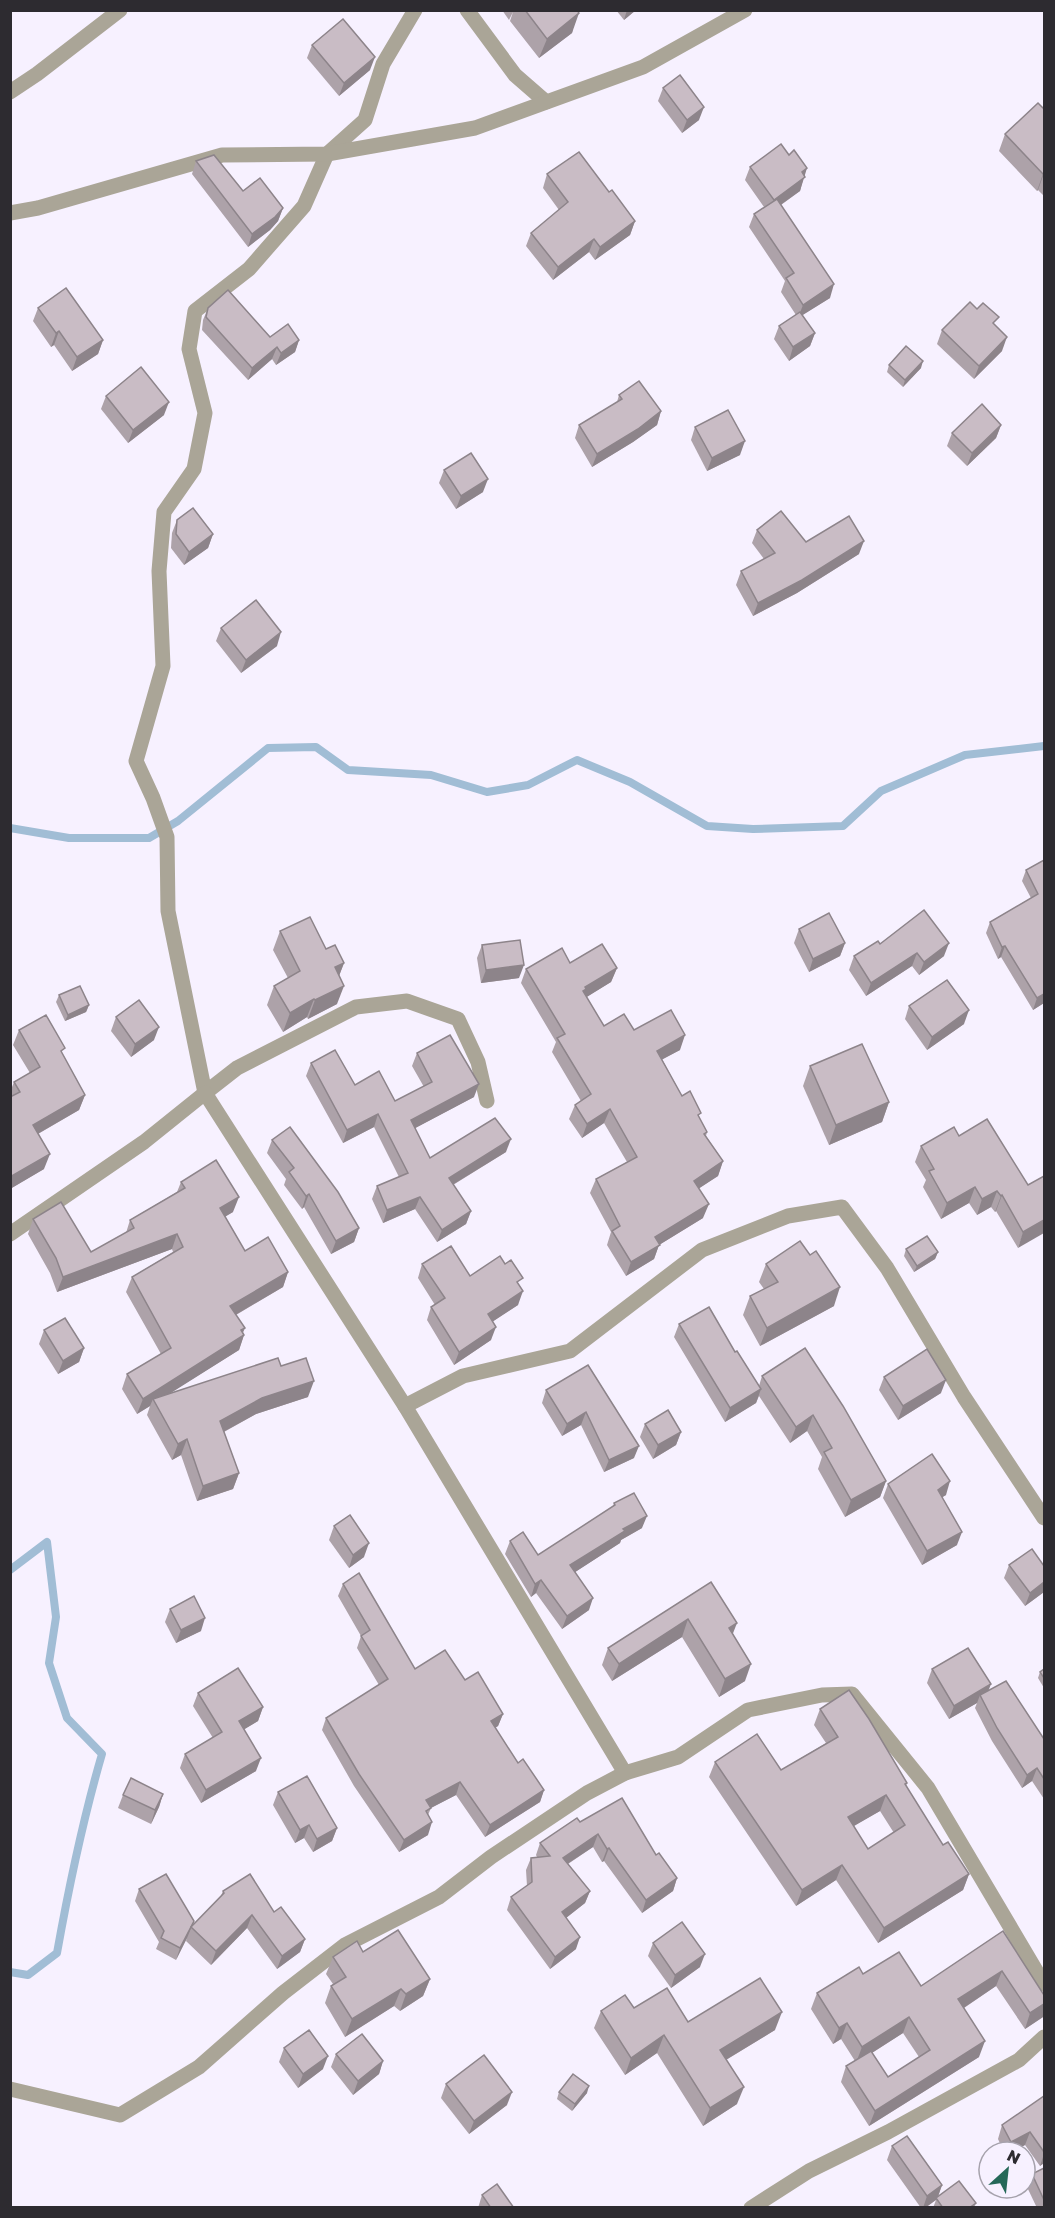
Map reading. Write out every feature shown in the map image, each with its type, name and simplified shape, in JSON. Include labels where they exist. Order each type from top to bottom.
[{"type":"street","points":[[10,92],[120,10]]},
{"type":"street","points":[[415,10],[383,64],[365,120],[327,154],[304,206],[249,269],[195,310],[189,350],[205,413],[194,470],[164,512],[159,571],[163,666],[136,761],[167,837],[168,910],[205,1093],[405,1406],[625,1773]]},
{"type":"street","points":[[467,10],[516,75],[546,102]]},
{"type":"street","points":[[10,213],[38,208],[222,155],[327,154],[474,128],[643,67],[745,10]]},
{"type":"street","points":[[10,1234],[144,1142],[237,1068],[356,1007],[407,1001],[458,1019],[478,1062],[487,1101]]},
{"type":"street","points":[[405,1406],[463,1376],[570,1351],[702,1250],[788,1216],[842,1207],[887,1268],[964,1397],[1044,1518]]},
{"type":"street","points":[[10,2088],[120,2115],[199,2067],[283,1993],[345,1946],[439,1897],[491,1857],[578,1799],[625,1773],[678,1756],[748,1710],[822,1695],[852,1694],[928,1788],[1044,1984]]},
{"type":"street","points":[[751,2208],[809,2171],[888,2132],[1019,2060],[1044,2037]]},
{"type":"building","points":[[525,10],[577,10],[579,13],[547,39]]},
{"type":"building","points":[[343,19],[375,57],[344,83],[312,45]]},
{"type":"building","points":[[680,75],[704,107],[687,120],[663,88]]},
{"type":"building","points":[[1038,103],[1044,109],[1043,174],[1005,134]]},
{"type":"building","points":[[781,144],[789,155],[794,150],[807,168],[802,172],[805,177],[774,200],[750,167]]},
{"type":"building","points":[[579,152],[609,192],[612,190],[635,221],[600,247],[594,239],[558,267],[531,233],[568,202],[547,174]]},
{"type":"building","points":[[214,155],[243,191],[260,178],[283,208],[252,234],[196,161]]},
{"type":"building","points":[[777,199],[834,284],[803,305],[786,278],[794,273],[754,214]]},
{"type":"building","points":[[66,288],[103,340],[77,357],[59,331],[56,333],[38,308]]},
{"type":"building","points":[[228,290],[270,337],[288,324],[299,340],[281,353],[277,347],[252,368],[206,317],[208,308]]},
{"type":"building","points":[[970,302],[977,309],[983,303],[999,317],[993,323],[1007,337],[979,366],[942,330]]},
{"type":"building","points":[[800,312],[815,333],[793,347],[779,326]]},
{"type":"building","points":[[906,346],[923,361],[905,380],[889,365]]},
{"type":"building","points":[[141,367],[169,402],[133,430],[106,396]]},
{"type":"building","points":[[639,381],[661,411],[638,429],[597,454],[579,425],[622,399],[619,395]]},
{"type":"building","points":[[982,404],[1001,425],[972,453],[952,433]]},
{"type":"building","points":[[728,410],[745,441],[712,458],[695,427]]},
{"type":"building","points":[[471,453],[488,479],[461,496],[444,470]]},
{"type":"building","points":[[193,508],[213,534],[189,552],[176,534],[177,520]]},
{"type":"building","points":[[781,511],[806,542],[849,516],[864,541],[802,580],[758,603],[741,571],[775,553],[757,530]]},
{"type":"building","points":[[256,600],[281,632],[246,660],[221,628]]},
{"type":"building","points":[[1044,860],[1044,994],[1037,998],[1005,946],[1002,947],[990,922],[1038,894],[1026,870]]},
{"type":"building","points":[[924,910],[949,943],[924,962],[917,953],[871,983],[854,956],[878,941],[880,944]]},
{"type":"building","points":[[829,913],[845,943],[813,959],[799,929]]},
{"type":"building","points":[[310,917],[326,949],[335,945],[344,963],[335,967],[344,986],[290,1013],[274,986],[300,971],[280,931]]},
{"type":"building","points":[[520,940],[524,965],[486,970],[482,945]]},
{"type":"building","points":[[602,944],[617,968],[585,987],[583,991],[604,1026],[624,1014],[634,1030],[671,1010],[685,1035],[657,1051],[682,1096],[690,1091],[701,1113],[698,1115],[707,1132],[704,1134],[723,1161],[694,1181],[709,1204],[655,1237],[660,1245],[631,1262],[612,1231],[620,1226],[596,1179],[637,1157],[610,1109],[587,1124],[575,1105],[591,1094],[557,1038],[565,1034],[526,969],[562,948],[570,963]]},
{"type":"building","points":[[947,980],[969,1010],[932,1037],[909,1006]]},
{"type":"building","points":[[80,986],[89,1005],[68,1015],[59,995]]},
{"type":"building","points":[[139,1000],[159,1027],[135,1044],[116,1017]]},
{"type":"building","points":[[46,1015],[65,1048],[61,1051],[85,1095],[33,1125],[50,1154],[10,1177],[10,1097],[20,1092],[14,1082],[40,1067],[19,1030]]},
{"type":"building","points":[[450,1035],[479,1084],[411,1120],[430,1158],[495,1118],[511,1139],[449,1178],[471,1211],[442,1230],[420,1197],[387,1210],[377,1186],[408,1173],[378,1114],[347,1130],[311,1063],[335,1050],[355,1085],[379,1071],[395,1101],[432,1082],[417,1053]]},
{"type":"building","points":[[862,1044],[889,1102],[836,1125],[810,1066]]},
{"type":"building","points":[[987,1119],[1028,1185],[1044,1176],[1044,1220],[1023,1232],[1002,1195],[997,1191],[982,1199],[975,1187],[947,1203],[929,1171],[934,1169],[921,1146],[954,1127],[959,1136]]},
{"type":"building","points":[[290,1127],[338,1192],[359,1228],[336,1241],[309,1194],[306,1196],[289,1172],[294,1168],[272,1140]]},
{"type":"building","points":[[216,1160],[239,1197],[220,1208],[245,1251],[268,1237],[288,1272],[230,1306],[245,1328],[241,1330],[244,1335],[143,1399],[127,1374],[171,1348],[132,1277],[183,1247],[177,1234],[63,1277],[56,1258],[33,1219],[61,1202],[91,1252],[134,1228],[130,1220],[185,1188],[181,1182]]},
{"type":"building","points":[[927,1236],[938,1252],[917,1266],[906,1249]]},
{"type":"building","points":[[800,1241],[810,1255],[816,1251],[840,1287],[767,1328],[750,1296],[778,1282],[766,1264]]},
{"type":"building","points":[[451,1246],[470,1276],[500,1256],[505,1264],[511,1260],[523,1278],[517,1282],[523,1291],[488,1314],[496,1327],[459,1352],[431,1307],[445,1298],[422,1264]]},
{"type":"building","points":[[709,1307],[735,1352],[737,1351],[761,1389],[730,1408],[679,1324]]},
{"type":"building","points":[[65,1318],[84,1348],[63,1361],[44,1330]]},
{"type":"building","points":[[805,1348],[843,1406],[886,1481],[851,1500],[824,1452],[832,1448],[813,1415],[796,1427],[762,1376]]},
{"type":"building","points":[[927,1349],[946,1380],[903,1406],[884,1377]]},
{"type":"building","points":[[278,1358],[281,1366],[306,1358],[314,1381],[262,1398],[220,1421],[239,1473],[203,1486],[187,1439],[178,1444],[153,1399]]},
{"type":"building","points":[[588,1365],[639,1446],[609,1460],[586,1412],[567,1424],[546,1390]]},
{"type":"building","points":[[668,1410],[681,1432],[658,1445],[645,1424]]},
{"type":"building","points":[[932,1454],[950,1481],[938,1490],[962,1532],[927,1551],[888,1484]]},
{"type":"building","points":[[634,1493],[647,1516],[623,1529],[625,1531],[570,1565],[593,1598],[567,1616],[541,1580],[535,1584],[510,1541],[523,1532],[538,1555],[615,1505],[614,1503]]},
{"type":"building","points":[[350,1515],[369,1543],[353,1555],[334,1526]]},
{"type":"building","points":[[1032,1549],[1044,1566],[1044,1582],[1030,1593],[1009,1565]]},
{"type":"building","points":[[359,1573],[415,1669],[445,1650],[465,1680],[478,1672],[503,1714],[491,1721],[518,1763],[523,1759],[544,1790],[490,1825],[460,1782],[426,1800],[431,1808],[426,1811],[432,1822],[404,1840],[359,1774],[326,1718],[388,1679],[361,1636],[370,1630],[343,1584]]},
{"type":"building","points":[[711,1582],[737,1623],[729,1628],[751,1664],[725,1679],[688,1619],[619,1664],[608,1648]]},
{"type":"building","points":[[194,1596],[205,1618],[181,1630],[170,1609]]},
{"type":"building","points":[[968,1648],[991,1684],[954,1706],[932,1669]]},
{"type":"building","points":[[238,1668],[263,1707],[239,1721],[261,1758],[206,1790],[185,1754],[222,1732],[198,1693]]},
{"type":"building","points":[[1006,1681],[1044,1739],[1044,1779],[1037,1768],[1027,1775],[997,1728],[980,1695]]},
{"type":"building","points":[[849,1690],[869,1719],[907,1783],[905,1784],[943,1845],[948,1842],[969,1874],[884,1928],[842,1865],[802,1890],[715,1762],[757,1734],[781,1770],[838,1737],[820,1709]],"holes":[[[886,1795],[905,1825],[868,1849],[848,1817]]]},
{"type":"building","points":[[307,1776],[337,1828],[317,1839],[309,1825],[300,1830],[278,1792]]},
{"type":"building","points":[[131,1778],[163,1794],[155,1810],[123,1795]]},
{"type":"building","points":[[622,1798],[656,1855],[659,1853],[677,1878],[646,1900],[598,1834],[563,1858],[590,1891],[562,1912],[580,1937],[555,1957],[511,1897],[532,1882],[531,1858],[550,1856],[540,1843],[577,1818],[580,1822]]},
{"type":"building","points":[[166,1874],[194,1921],[180,1948],[161,1938],[164,1931],[139,1889]]},
{"type":"building","points":[[250,1874],[274,1912],[281,1907],[305,1939],[282,1956],[252,1915],[216,1951],[191,1927],[224,1893],[223,1891]]},
{"type":"building","points":[[682,1922],[705,1954],[675,1975],[653,1943]]},
{"type":"building","points":[[398,1930],[430,1979],[406,1994],[401,1989],[352,2019],[331,1986],[346,1977],[333,1957],[357,1941],[363,1952]]},
{"type":"building","points":[[1003,1931],[1044,1995],[1044,2004],[1030,2013],[1002,1971],[958,1999],[985,2041],[875,2111],[846,2066],[871,2051],[888,2077],[930,2050],[909,2017],[862,2047],[847,2023],[839,2028],[817,1993],[859,1967],[863,1974],[899,1952],[921,1986]]},
{"type":"building","points":[[760,1978],[782,2012],[720,2050],[744,2087],[710,2108],[664,2035],[631,2058],[601,2011],[625,1995],[634,2008],[667,1988],[688,2022]]},
{"type":"building","points":[[309,2030],[328,2056],[303,2074],[284,2048]]},
{"type":"building","points":[[362,2034],[383,2061],[358,2081],[336,2054]]},
{"type":"building","points":[[484,2055],[512,2092],[474,2121],[446,2084]]},
{"type":"building","points":[[573,2074],[589,2086],[575,2104],[559,2092]]},
{"type":"building","points":[[1044,2096],[1044,2152],[1030,2132],[1010,2140],[1002,2125]]},
{"type":"building","points":[[907,2136],[942,2185],[927,2196],[892,2146]]},
{"type":"building","points":[[1044,2168],[1044,2200],[1037,2185],[1037,2172]]},
{"type":"building","points":[[959,2181],[976,2203],[969,2208],[943,2208],[936,2198]]},
{"type":"building","points":[[497,2184],[514,2208],[491,2208],[482,2195]]},
{"type":"waterway","points":[[10,828],[69,838],[149,838],[178,821],[268,748],[316,747],[348,770],[431,775],[487,792],[528,785],[577,760],[630,782],[707,826],[753,829],[843,826],[881,791],[965,755],[1044,746]]},
{"type":"waterway","points":[[10,1570],[47,1542],[56,1617],[49,1663],[67,1718],[102,1754],[77,1853],[57,1953],[28,1975],[10,1972]]}]
